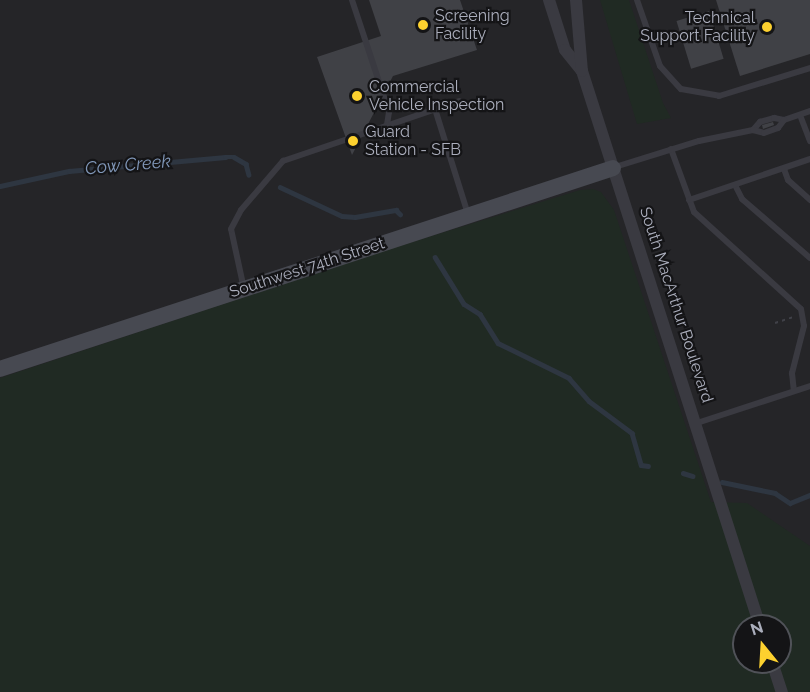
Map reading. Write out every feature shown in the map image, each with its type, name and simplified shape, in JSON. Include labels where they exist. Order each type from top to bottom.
[{"type":"street","name":"South MacArthur Boulevard","points":[[549,0],[565,50],[582,71],[697,423],[714,486],[756,614]]},
{"type":"street","points":[[576,0],[582,71]]},
{"type":"street","name":"Southwest 74th Street","points":[[0,369],[614,168]]},
{"type":"street","points":[[776,674],[782,692]]},
{"type":"lane","points":[[352,0],[389,112],[387,124]]},
{"type":"lane","points":[[637,0],[660,66],[681,89],[719,96],[810,68]]},
{"type":"lane","points":[[244,289],[231,229],[241,210],[284,161],[459,101]]},
{"type":"lane","points":[[435,109],[468,214]]},
{"type":"lane","points":[[614,168],[671,149],[753,130],[764,132],[773,130],[784,120],[810,111]]},
{"type":"lane","points":[[800,115],[810,141]]},
{"type":"lane","points":[[753,130],[759,122],[774,118],[784,120]]},
{"type":"lane","points":[[671,149],[689,200],[698,217],[801,309],[804,326],[792,373],[794,391]]},
{"type":"lane","points":[[689,200],[810,159]]},
{"type":"lane","points":[[784,169],[788,180],[810,200]]},
{"type":"lane","points":[[735,185],[742,200],[810,258]]},
{"type":"lane","points":[[697,423],[810,386]]},
{"type":"shaded area","points":[[0,0],[810,0],[810,692],[0,692]]},
{"type":"shaded area","points":[[600,0],[629,0],[663,103],[671,118],[637,124]]},
{"type":"shaded area","points":[[593,189],[601,192],[614,210],[711,502],[747,503],[810,546],[810,692],[0,692],[0,378],[393,248],[580,190]]},
{"type":"building","points":[[369,0],[460,0],[477,50],[393,76],[352,155],[317,57],[381,36]]},
{"type":"building","name":"Technical Support Facility","points":[[716,0],[810,0],[810,54],[740,76]]},
{"type":"building","points":[[709,11],[724,59],[691,69],[676,21]]},
{"type":"building","points":[[773,122],[774,125],[763,129],[762,125]]},
{"type":"waterway","name":"Cow Creek","points":[[0,186],[69,171],[225,157],[234,157],[246,164],[249,175]]},
{"type":"waterway","name":"Cow Creek","points":[[280,187],[342,216],[355,217],[396,210],[400,214]]},
{"type":"waterway","name":"Cow Creek","points":[[435,257],[464,304],[480,314],[498,343],[569,378],[589,401],[632,433],[641,465],[648,466]]},
{"type":"waterway","name":"Cow Creek","points":[[683,473],[693,476]]},
{"type":"waterway","name":"Cow Creek","points":[[722,482],[775,493],[790,503],[810,495]]},
{"type":"place","name":"Screening Facility","points":[[423,25]]},
{"type":"place","name":"Technical Support Facility","points":[[767,27]]},
{"type":"place","name":"Commercial Vehicle Inspection","points":[[357,96]]},
{"type":"place","name":"Guard Station - SFB","points":[[353,141]]}]
